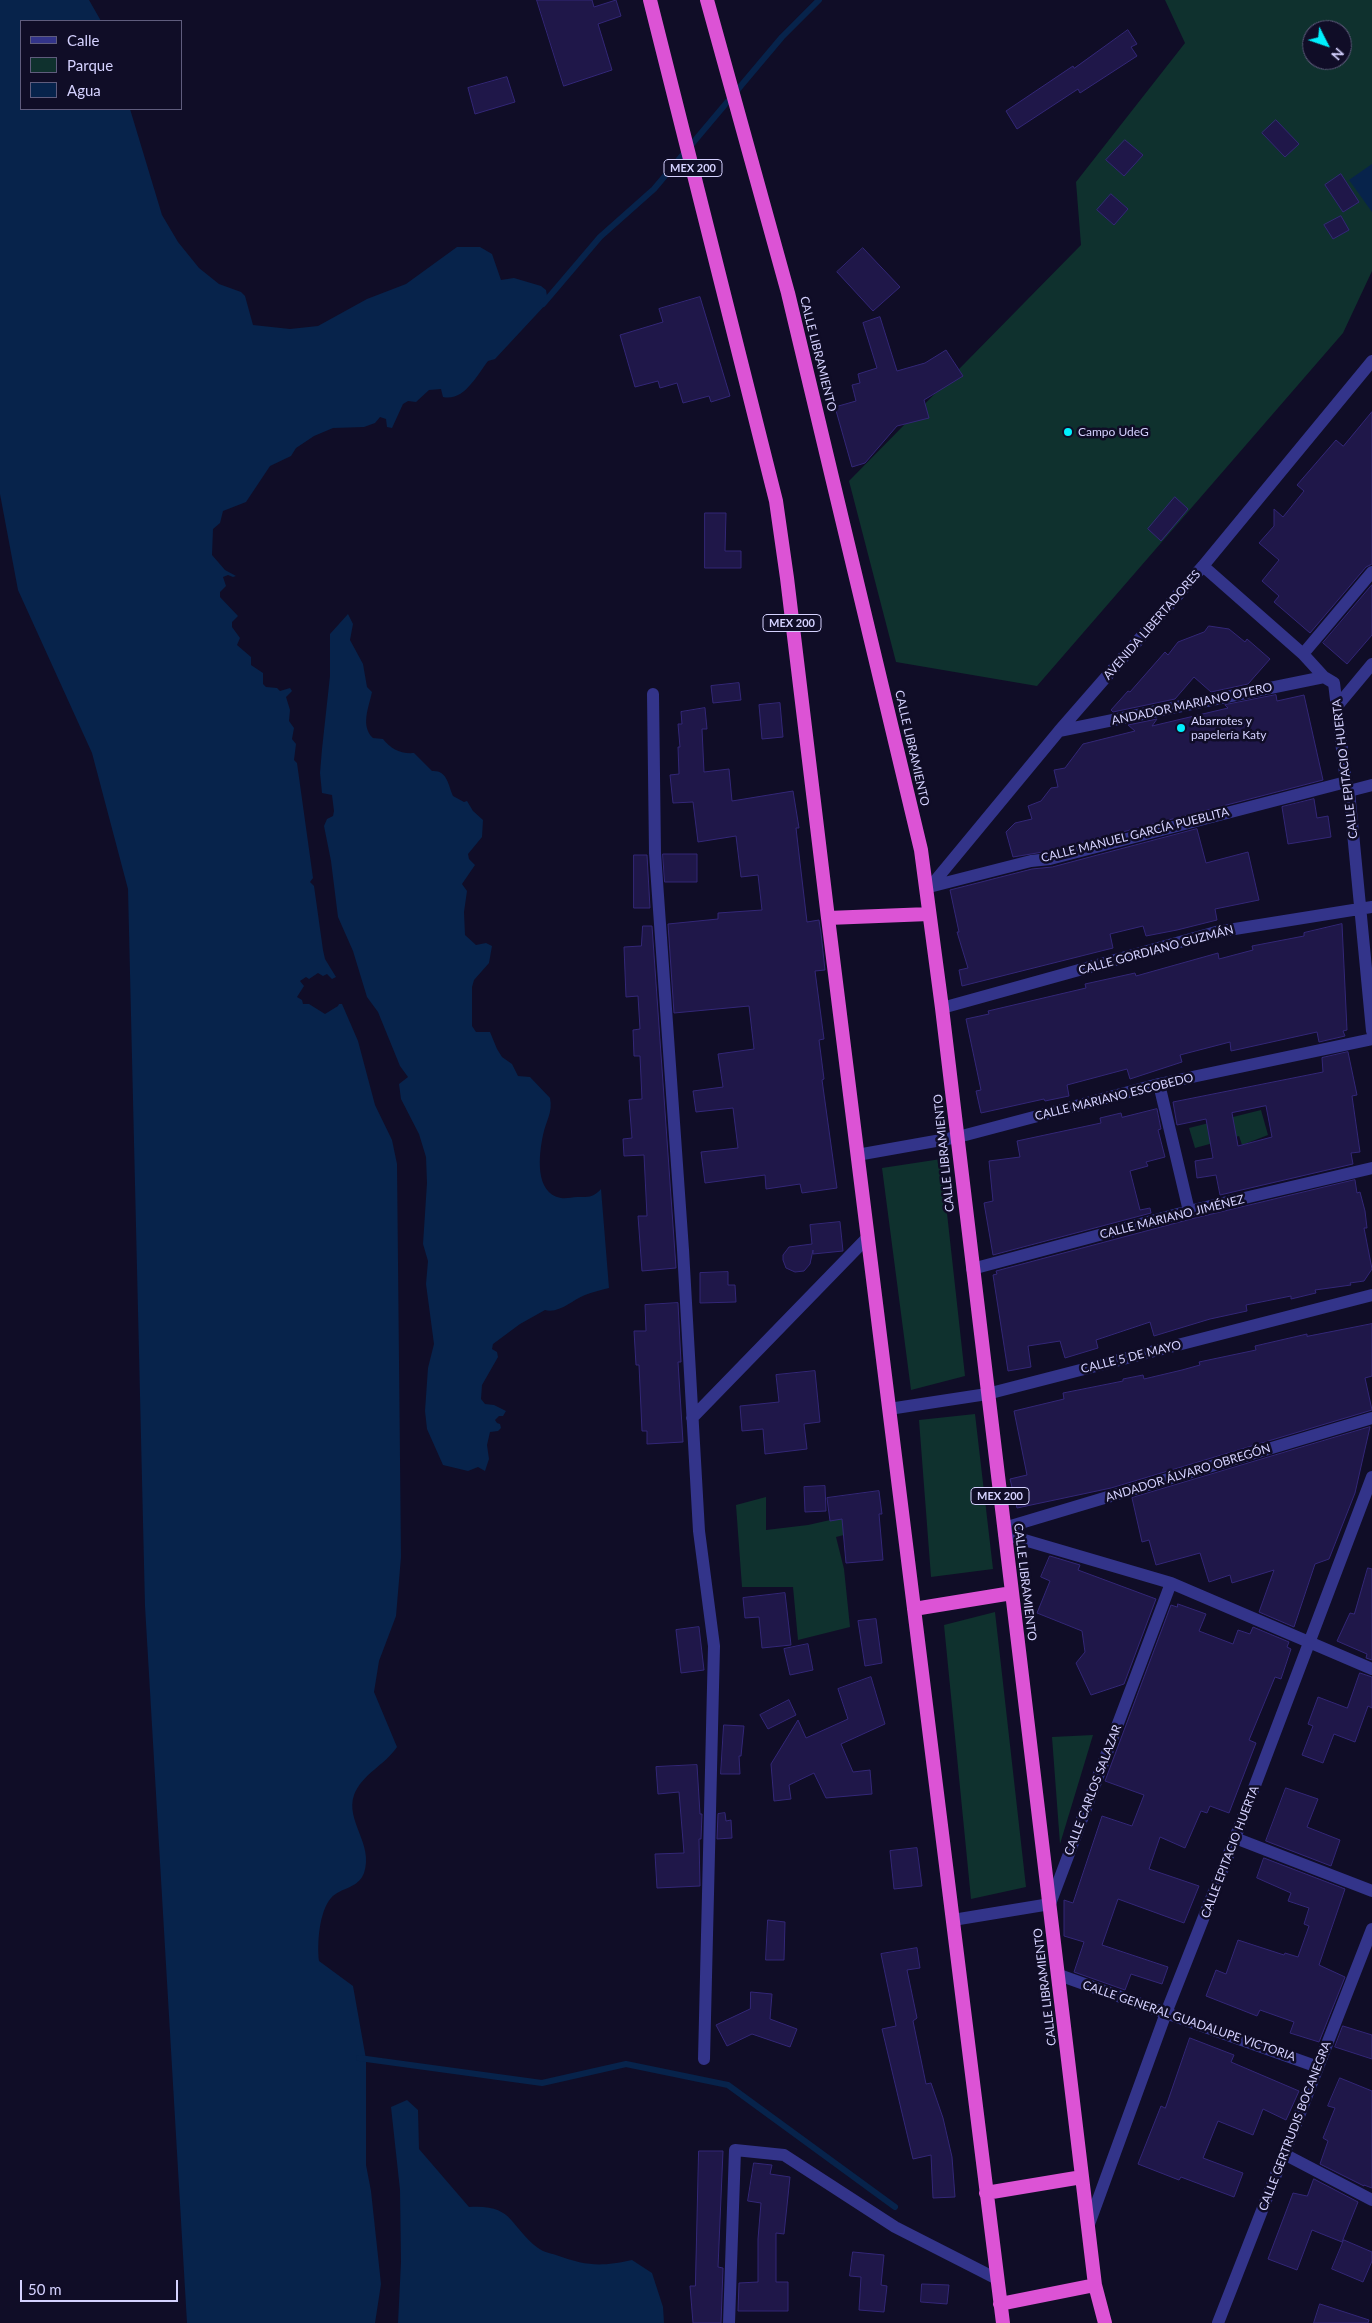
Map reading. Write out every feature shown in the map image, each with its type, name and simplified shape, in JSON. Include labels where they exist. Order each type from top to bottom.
[{"type":"highway","name":"MEX 200","points":[[650,0],[776,501],[1003,2323]]},
{"type":"highway","name":"CALLE LIBRAMIENTO","points":[[707,1],[788,293],[921,850],[958,1137],[972,1269],[1059,1975],[1095,2285],[1105,2323]]},
{"type":"highway","points":[[828,918],[929,914]]},
{"type":"highway","points":[[914,1609],[1012,1593]]},
{"type":"highway","points":[[986,2193],[1082,2178]]},
{"type":"highway","points":[[1000,2304],[1095,2285]]},
{"type":"street","name":"AVENIDA LIBERTADORES","points":[[927,886],[1203,566],[1372,361]]},
{"type":"street","name":"CALLE EPITACIO HUERTA","points":[[1203,566],[1302,654],[1324,677],[1334,683],[1348,786],[1372,1031]]},
{"type":"street","points":[[1302,654],[1372,572]]},
{"type":"street","points":[[1338,705],[1372,664]]},
{"type":"street","name":"ANDADOR MARIANO OTERO","points":[[1059,731],[1324,677]]},
{"type":"street","points":[[653,694],[655,853],[683,1250],[699,1531],[714,1646],[704,2059]]},
{"type":"street","name":"CALLE MANUEL GARCÍA PUEBLITA","points":[[927,886],[1032,861],[1050,859],[1348,786],[1372,784]]},
{"type":"street","name":"CALLE GORDIANO GUZMÁN","points":[[942,1008],[1216,932],[1372,907]]},
{"type":"street","name":"CALLE MARIANO ESCOBEDO","points":[[857,1155],[958,1137],[1159,1084],[1372,1040]]},
{"type":"street","points":[[1159,1084],[1189,1211]]},
{"type":"street","name":"CALLE MARIANO JIMÉNEZ","points":[[972,1269],[1189,1211],[1372,1168]]},
{"type":"street","points":[[692,1418],[868,1238]]},
{"type":"street","name":"CALLE 5 DE MAYO","points":[[889,1409],[987,1394],[1372,1296]]},
{"type":"street","name":"ANDADOR ÁLVARO OBREGÓN","points":[[1004,1531],[1372,1418]]},
{"type":"street","name":"CALLE EPITACIO HUERTA","points":[[1088,2227],[1166,2013],[1236,1838],[1372,1477]]},
{"type":"street","points":[[1004,1531],[1171,1583],[1372,1669]]},
{"type":"street","name":"CALLE CARLOS SALAZAR","points":[[1050,1904],[1171,1583]]},
{"type":"street","points":[[1236,1838],[1372,1891]]},
{"type":"street","points":[[953,1920],[1050,1904]]},
{"type":"street","name":"CALLE GERTRUDIS BOCANEGRA","points":[[1218,2323],[1372,1929]]},
{"type":"street","name":"CALLE GENERAL GUADALUPE VICTORIA","points":[[1059,1975],[1318,2067]]},
{"type":"street","points":[[729,2323],[735,2150],[784,2155],[895,2227],[997,2279]]},
{"type":"street","points":[[1284,2154],[1372,2200]]},
{"type":"green space","points":[[1165,0],[1372,0],[1372,271],[1343,333],[1037,686],[896,662],[849,481],[1081,245],[1076,182],[1185,43]]},
{"type":"green space","points":[[1261,1110],[1268,1135],[1242,1145],[1239,1136],[1195,1148],[1189,1128]]},
{"type":"green space","points":[[941,1159],[965,1376],[911,1390],[882,1168]]},
{"type":"green space","points":[[975,1414],[993,1569],[931,1577],[919,1420]]},
{"type":"green space","points":[[766,1497],[766,1530],[808,1525],[879,1509],[879,1526],[836,1537],[844,1569],[850,1627],[798,1640],[793,1587],[742,1587],[736,1505]]},
{"type":"green space","points":[[995,1612],[1026,1887],[971,1899],[944,1625]]},
{"type":"green space","points":[[1093,1735],[1060,1844],[1052,1737]]},
{"type":"water","points":[[0,0],[89,0],[100,20],[20,20],[20,110],[130,110],[162,215],[178,242],[199,268],[219,284],[241,292],[245,296],[253,325],[290,329],[318,326],[367,299],[406,284],[457,247],[480,247],[492,254],[501,280],[514,278],[541,286],[546,290],[548,302],[495,359],[488,361],[464,391],[451,397],[443,397],[441,389],[429,390],[416,402],[408,401],[403,404],[392,428],[387,427],[386,419],[380,417],[375,423],[364,427],[333,428],[314,436],[296,448],[291,456],[270,466],[246,502],[223,511],[220,523],[213,529],[212,555],[225,570],[236,576],[228,575],[223,577],[226,586],[220,592],[220,597],[238,616],[232,622],[232,627],[240,638],[237,645],[251,657],[251,665],[263,673],[263,684],[266,687],[277,688],[280,691],[290,688],[292,691],[286,697],[290,710],[289,721],[294,728],[292,739],[296,744],[294,760],[297,763],[313,878],[310,882],[314,886],[325,959],[336,977],[332,979],[327,974],[323,976],[318,973],[309,979],[306,977],[300,981],[304,986],[297,997],[302,1000],[303,1004],[309,1004],[325,1014],[339,1004],[342,1004],[358,1041],[375,1105],[392,1140],[397,1164],[401,1557],[396,1616],[379,1661],[374,1692],[397,1747],[362,1781],[354,1795],[353,1814],[365,1852],[364,1873],[358,1882],[335,1894],[327,1904],[321,1920],[318,1946],[319,1961],[353,1986],[366,2059],[366,2165],[371,2191],[381,2284],[375,2323],[187,2323],[145,1606],[128,889],[92,753],[18,590],[0,494]]},
{"type":"water","points":[[1372,164],[1372,212],[1349,180]]},
{"type":"water","points":[[348,614],[353,624],[350,640],[363,664],[367,687],[372,692],[366,716],[369,733],[373,738],[383,739],[396,750],[404,753],[414,753],[432,771],[437,771],[444,775],[453,796],[464,802],[467,801],[473,811],[483,820],[482,837],[468,854],[469,859],[475,865],[462,884],[467,891],[464,912],[465,935],[476,945],[486,943],[492,946],[489,963],[474,980],[472,987],[472,1026],[476,1032],[490,1032],[502,1057],[512,1064],[518,1076],[530,1077],[550,1098],[550,1112],[540,1152],[540,1172],[546,1189],[552,1195],[565,1198],[590,1196],[601,1189],[609,1288],[585,1295],[555,1310],[545,1310],[520,1324],[493,1344],[492,1349],[497,1352],[498,1357],[482,1385],[481,1399],[485,1404],[494,1405],[506,1411],[503,1416],[499,1416],[495,1420],[500,1424],[501,1428],[498,1431],[490,1432],[487,1445],[489,1459],[485,1471],[478,1467],[468,1471],[443,1465],[427,1429],[425,1411],[428,1368],[434,1344],[426,1284],[428,1261],[423,1244],[427,1183],[426,1157],[419,1134],[401,1099],[399,1084],[408,1077],[400,1066],[378,1012],[367,997],[353,951],[338,917],[331,861],[324,826],[327,819],[333,816],[332,795],[322,793],[320,773],[330,676],[330,634]]},
{"type":"water","points":[[407,2100],[418,2110],[419,2149],[469,2207],[484,2207],[503,2213],[529,2240],[547,2252],[576,2261],[594,2264],[611,2264],[632,2260],[652,2273],[663,2307],[664,2323],[398,2323],[401,2262],[400,2190],[391,2107]]},
{"type":"building","points":[[537,0],[592,0],[594,7],[616,0],[621,16],[598,24],[612,70],[564,86]]},
{"type":"building","points":[[1128,30],[1137,44],[1131,47],[1137,56],[1080,93],[1078,89],[1017,129],[1006,111],[1073,66],[1074,68]]},
{"type":"building","points":[[507,77],[515,102],[475,114],[468,88]]},
{"type":"building","points":[[1276,120],[1299,144],[1285,157],[1262,133]]},
{"type":"building","points":[[1125,140],[1143,155],[1124,176],[1106,160]]},
{"type":"building","points":[[1341,174],[1359,202],[1343,212],[1325,185]]},
{"type":"building","points":[[1111,194],[1128,209],[1114,225],[1097,210]]},
{"type":"building","points":[[1341,216],[1349,230],[1333,239],[1324,225]]},
{"type":"building","points":[[863,248],[900,287],[873,311],[837,272]]},
{"type":"building","points":[[700,297],[730,396],[711,402],[709,396],[683,403],[677,383],[660,388],[658,381],[635,387],[620,335],[663,322],[659,309]]},
{"type":"building","points":[[880,317],[897,371],[925,363],[946,350],[963,376],[924,400],[929,418],[897,426],[865,463],[852,467],[835,407],[856,401],[852,385],[860,383],[858,374],[877,368],[863,323]]},
{"type":"building","points":[[1372,412],[1372,564],[1366,567],[1310,633],[1274,602],[1279,596],[1262,581],[1279,560],[1259,543],[1274,526],[1274,509],[1283,517],[1304,491],[1297,485],[1336,440],[1343,446]]},
{"type":"building","points":[[1175,497],[1188,509],[1161,541],[1148,529]]},
{"type":"building","points":[[705,513],[726,513],[725,551],[741,551],[741,568],[705,568]]},
{"type":"building","points":[[1372,585],[1372,635],[1347,664],[1323,643]]},
{"type":"building","points":[[1209,626],[1229,629],[1245,642],[1247,639],[1270,659],[1248,684],[1211,692],[1194,677],[1175,699],[1113,712],[1111,710],[1128,691],[1130,692],[1165,652],[1168,655],[1178,642],[1204,632]]},
{"type":"building","points":[[739,683],[741,700],[713,703],[711,686]]},
{"type":"building","points":[[1276,695],[1277,701],[1304,695],[1323,780],[1049,851],[1013,857],[1006,832],[1015,823],[1032,819],[1028,806],[1041,801],[1051,788],[1058,787],[1054,770],[1065,768],[1083,744],[1135,731],[1128,725],[1157,719],[1152,726],[1228,708],[1225,705]]},
{"type":"building","points":[[780,703],[783,737],[762,739],[759,705]]},
{"type":"building","points":[[705,708],[707,729],[702,729],[704,772],[729,769],[732,801],[793,791],[799,828],[796,828],[807,922],[819,920],[821,933],[825,970],[815,971],[824,1039],[819,1040],[824,1079],[822,1080],[837,1188],[802,1193],[800,1184],[766,1189],[765,1175],[705,1183],[701,1152],[738,1148],[733,1108],[696,1112],[693,1091],[723,1087],[718,1054],[754,1049],[749,1006],[674,1013],[668,924],[718,919],[718,913],[762,910],[758,875],[741,877],[736,836],[698,842],[693,802],[673,803],[670,775],[679,774],[678,747],[680,747],[678,724],[682,724],[681,712]]},
{"type":"building","points":[[1314,799],[1317,818],[1328,816],[1331,837],[1288,844],[1282,807]]},
{"type":"building","points":[[1197,829],[1206,863],[1248,852],[1259,900],[1215,909],[1217,920],[1177,930],[1146,936],[1143,926],[1110,934],[1113,948],[962,986],[959,970],[968,968],[957,932],[959,932],[950,890],[1032,869],[1052,867]]},
{"type":"building","points":[[663,854],[697,854],[697,882],[665,882]]},
{"type":"building","points":[[634,855],[647,855],[650,908],[634,908]]},
{"type":"building","points":[[1342,924],[1347,1030],[1343,1031],[1345,1036],[1319,1042],[1317,1032],[1231,1051],[1230,1042],[1180,1055],[1182,1062],[1130,1079],[1127,1069],[1067,1085],[1069,1096],[1045,1101],[1044,1099],[981,1113],[976,1091],[981,1090],[966,1019],[989,1014],[988,1011],[1086,988],[1085,984],[1135,973],[1136,976],[1218,953],[1219,959],[1253,950],[1252,946],[1304,936],[1304,933]]},
{"type":"building","points":[[643,926],[652,926],[676,1268],[642,1271],[638,1216],[647,1216],[644,1155],[624,1156],[623,1139],[632,1138],[629,1100],[642,1099],[640,1056],[634,1056],[633,1030],[640,1029],[638,996],[626,997],[624,947],[641,946]]},
{"type":"building","points":[[1348,1052],[1357,1095],[1352,1096],[1360,1152],[1351,1153],[1353,1164],[1220,1195],[1216,1175],[1197,1178],[1195,1161],[1213,1158],[1206,1119],[1177,1125],[1173,1102],[1323,1072],[1322,1058]],"holes":[[[1266,1106],[1272,1137],[1238,1146],[1232,1113]]]},
{"type":"building","points":[[1157,1109],[1161,1129],[1158,1130],[1165,1157],[1146,1162],[1148,1166],[1130,1171],[1140,1210],[1150,1208],[1151,1213],[993,1255],[984,1203],[993,1201],[989,1161],[1020,1157],[1017,1141],[1101,1123],[1100,1118],[1121,1113],[1122,1117]]},
{"type":"building","points":[[1355,1180],[1357,1193],[1360,1192],[1365,1211],[1367,1228],[1364,1228],[1372,1269],[1364,1281],[1350,1283],[1351,1285],[1315,1290],[1316,1293],[1291,1299],[1291,1296],[1246,1305],[1247,1311],[1210,1319],[1154,1336],[1150,1322],[1096,1340],[1098,1348],[1065,1358],[1060,1341],[1028,1346],[1031,1367],[1008,1371],[993,1275],[997,1274],[996,1271],[1191,1219]]},
{"type":"building","points":[[840,1222],[843,1251],[813,1254],[813,1250],[810,1264],[804,1271],[795,1272],[786,1268],[783,1255],[789,1247],[812,1244],[810,1225]]},
{"type":"building","points":[[728,1272],[728,1285],[735,1285],[736,1302],[700,1303],[700,1273]]},
{"type":"building","points":[[678,1303],[681,1362],[678,1362],[683,1442],[647,1444],[647,1431],[642,1431],[639,1365],[636,1365],[634,1331],[646,1331],[645,1305]]},
{"type":"building","points":[[1372,1324],[1372,1376],[1365,1378],[1372,1410],[1111,1488],[1017,1508],[1010,1479],[1027,1475],[1014,1411],[1064,1399],[1063,1393],[1143,1375],[1144,1379],[1182,1370],[1200,1365],[1199,1362],[1256,1350],[1255,1346],[1307,1334],[1307,1336]]},
{"type":"building","points":[[815,1371],[820,1422],[804,1424],[807,1449],[765,1454],[763,1429],[742,1431],[740,1406],[779,1402],[776,1375]]},
{"type":"building","points":[[1370,1427],[1355,1493],[1329,1559],[1315,1564],[1294,1627],[1259,1612],[1274,1570],[1232,1583],[1230,1575],[1209,1582],[1200,1553],[1156,1565],[1149,1540],[1142,1542],[1132,1498]]},
{"type":"building","points":[[825,1486],[826,1511],[805,1512],[804,1487]]},
{"type":"building","points":[[879,1491],[882,1514],[879,1514],[883,1560],[846,1563],[842,1519],[830,1521],[827,1498]]},
{"type":"building","points":[[1050,1556],[1080,1565],[1078,1570],[1156,1599],[1124,1684],[1091,1695],[1076,1663],[1085,1652],[1082,1631],[1037,1613],[1050,1581],[1041,1577]]},
{"type":"building","points":[[1368,1568],[1372,1569],[1372,1660],[1366,1658],[1367,1654],[1337,1641],[1350,1613],[1354,1614]]},
{"type":"building","points":[[785,1593],[791,1645],[762,1648],[759,1617],[745,1618],[743,1598]]},
{"type":"building","points":[[1178,1604],[1206,1614],[1199,1631],[1233,1644],[1238,1630],[1250,1634],[1253,1627],[1289,1642],[1287,1647],[1291,1649],[1281,1679],[1275,1677],[1249,1740],[1256,1743],[1229,1813],[1210,1806],[1207,1813],[1201,1811],[1185,1848],[1160,1837],[1149,1869],[1199,1886],[1184,1923],[1118,1899],[1102,1945],[1168,1967],[1162,1984],[1131,1974],[1125,1990],[1074,1972],[1084,1942],[1064,1936],[1064,1900],[1073,1903],[1102,1816],[1132,1826],[1144,1795],[1105,1781],[1171,1605],[1177,1607]]},
{"type":"building","points":[[876,1619],[882,1663],[865,1666],[858,1621]]},
{"type":"building","points":[[699,1627],[704,1670],[681,1673],[676,1630]]},
{"type":"building","points":[[808,1644],[813,1670],[790,1675],[784,1649]]},
{"type":"building","points":[[1360,1673],[1372,1677],[1372,1708],[1368,1706],[1355,1742],[1334,1734],[1323,1763],[1302,1755],[1313,1726],[1308,1724],[1318,1697],[1347,1708]]},
{"type":"building","points":[[871,1677],[885,1724],[841,1744],[853,1772],[870,1770],[872,1794],[826,1798],[814,1773],[789,1785],[791,1799],[774,1801],[771,1764],[798,1720],[806,1738],[848,1719],[838,1689]]},
{"type":"building","points":[[789,1700],[796,1715],[768,1729],[760,1715]]},
{"type":"building","points":[[724,1725],[744,1726],[741,1756],[739,1756],[740,1774],[721,1774]]},
{"type":"building","points":[[697,1765],[700,1814],[702,1814],[701,1839],[699,1839],[700,1886],[657,1888],[655,1854],[684,1853],[679,1792],[658,1794],[656,1767]]},
{"type":"building","points":[[1286,1788],[1318,1799],[1307,1827],[1340,1840],[1331,1866],[1266,1841]]},
{"type":"building","points":[[725,1813],[726,1821],[731,1820],[732,1838],[717,1839],[718,1814]]},
{"type":"building","points":[[917,1848],[922,1886],[894,1889],[890,1851]]},
{"type":"building","points":[[1264,1858],[1345,1889],[1319,1965],[1345,1977],[1319,2042],[1290,2033],[1294,2022],[1260,2010],[1257,2016],[1206,1996],[1216,1970],[1226,1974],[1238,1940],[1284,1955],[1285,1953],[1298,1957],[1309,1926],[1304,1924],[1309,1908],[1288,1901],[1291,1893],[1257,1878]]},
{"type":"building","points":[[768,1920],[785,1922],[784,1960],[766,1960]]},
{"type":"building","points":[[917,1948],[920,1968],[907,1970],[917,2018],[913,2021],[926,2084],[931,2083],[943,2118],[952,2157],[955,2197],[933,2198],[931,2155],[913,2159],[882,2029],[896,2026],[881,1954]]},
{"type":"building","points":[[751,1992],[772,1994],[770,2019],[797,2029],[790,2047],[752,2034],[727,2046],[716,2025],[750,2009]]},
{"type":"building","points":[[1343,2026],[1372,2035],[1372,2059],[1335,2047]]},
{"type":"building","points":[[1190,2038],[1234,2055],[1231,2062],[1299,2091],[1286,2120],[1263,2109],[1253,2135],[1218,2121],[1203,2158],[1243,2173],[1234,2197],[1181,2177],[1179,2180],[1138,2164],[1161,2106],[1165,2108]]},
{"type":"building","points":[[1340,2078],[1372,2091],[1372,2188],[1364,2186],[1320,2164],[1328,2141],[1323,2138],[1335,2108],[1328,2106]]},
{"type":"building","points":[[699,2151],[723,2151],[718,2267],[723,2268],[721,2323],[693,2323],[690,2286],[695,2286]]},
{"type":"building","points":[[754,2163],[772,2165],[770,2174],[790,2177],[784,2234],[776,2233],[776,2282],[788,2282],[788,2311],[738,2311],[739,2283],[758,2282],[758,2239],[761,2203],[748,2201]]},
{"type":"building","points":[[1314,2179],[1358,2202],[1342,2242],[1312,2230],[1297,2270],[1268,2259],[1293,2193],[1307,2196]]},
{"type":"building","points":[[1344,2240],[1372,2252],[1372,2261],[1363,2282],[1332,2269]]},
{"type":"building","points":[[853,2252],[884,2255],[881,2285],[887,2286],[884,2312],[859,2310],[861,2277],[850,2276]]},
{"type":"building","points":[[922,2284],[949,2285],[947,2304],[921,2302]]},
{"type":"building","points":[[1320,2304],[1369,2320],[1368,2323],[1314,2323]]},
{"type":"waterway","points":[[543,304],[600,237],[654,189],[782,37],[819,0]]},
{"type":"waterway","points":[[359,2058],[542,2083],[626,2064],[728,2085],[895,2207]]},
{"type":"place","name":"Campo UdeG","points":[[1068,432]]},
{"type":"place","name":"Abarrotes y papelería Katy","points":[[1181,728]]}]
